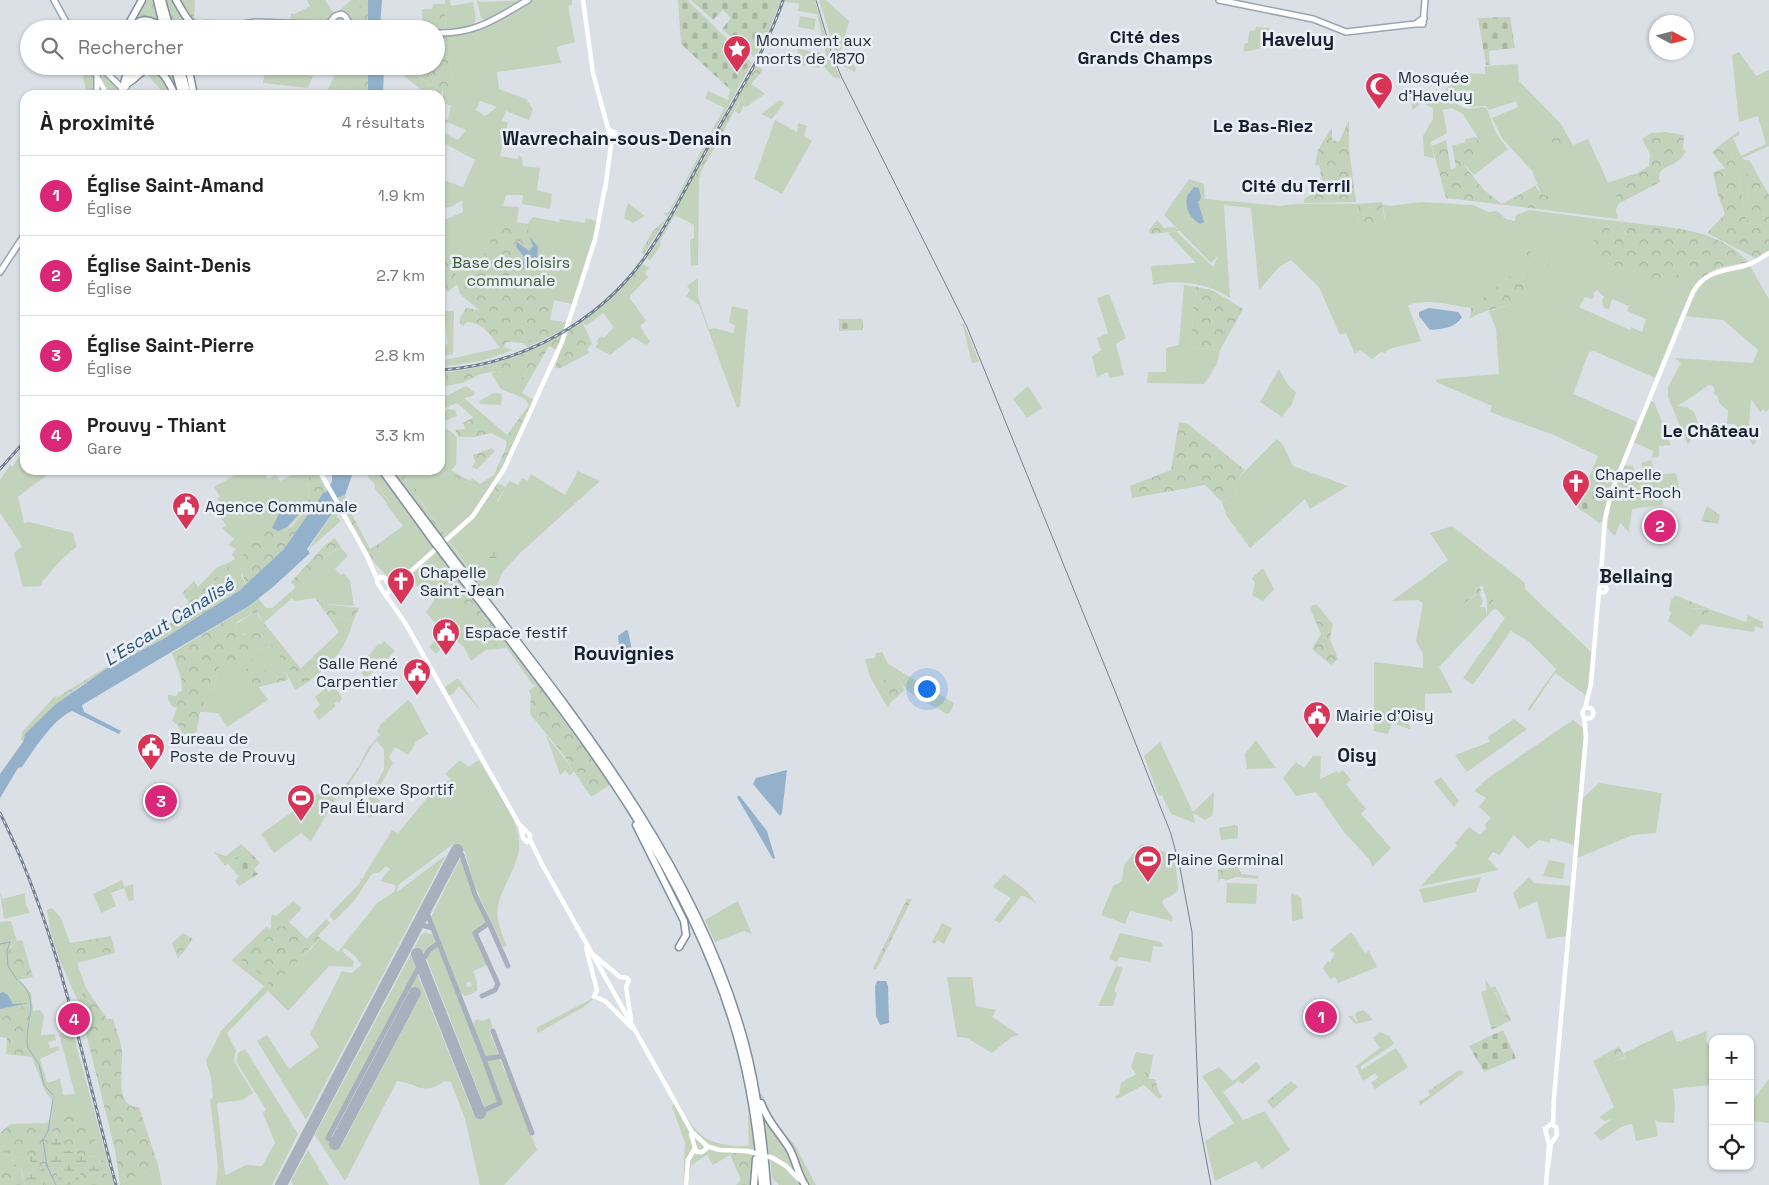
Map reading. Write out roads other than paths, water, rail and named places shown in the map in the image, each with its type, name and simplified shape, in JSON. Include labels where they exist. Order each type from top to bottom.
[{"type":"highway","points":[[132,20],[142,0]]},
{"type":"highway","points":[[157,0],[161,20]]},
{"type":"highway","points":[[162,0],[168,20]]},
{"type":"highway","points":[[176,0],[189,20]]},
{"type":"highway","points":[[123,90],[127,75]]},
{"type":"highway","points":[[123,90],[140,75]]},
{"type":"highway","points":[[163,75],[172,90]]},
{"type":"highway","points":[[178,75],[181,90]]},
{"type":"highway","points":[[179,75],[186,90]]},
{"type":"highway","points":[[190,75],[193,90]]},
{"type":"highway","points":[[386,475],[582,730],[661,850],[690,903],[716,959],[735,1009],[764,1113],[789,1149],[804,1185]]},
{"type":"highway","points":[[391,475],[437,541]]},
{"type":"highway","points":[[444,550],[557,704],[622,797],[676,887],[714,968],[741,1049],[770,1178]]},
{"type":"highway","points":[[622,797],[684,921],[686,935],[679,947]]},
{"type":"highway","points":[[751,1068],[767,1185]]},
{"type":"highway","points":[[754,1185],[758,1122]]},
{"type":"highway","points":[[758,1122],[762,1185]]},
{"type":"highway","points":[[793,1173],[804,1185]]},
{"type":"main road","points":[[54,0],[65,20]]},
{"type":"main road","points":[[445,33],[470,31],[528,0]]},
{"type":"main road","points":[[322,475],[367,556],[382,591],[388,590],[401,581],[478,511],[504,468],[561,344],[595,240],[605,187],[611,133],[595,82],[583,0]]},
{"type":"main road","points":[[1219,0],[1313,19],[1344,32],[1420,23],[1425,0]]},
{"type":"main road","points":[[334,20],[335,16],[341,14],[345,16],[345,20]]},
{"type":"main road","points":[[109,75],[123,90]]},
{"type":"main road","points":[[123,90],[133,75]]},
{"type":"main road","points":[[123,90],[136,75]]},
{"type":"main road","points":[[97,76],[97,90]]},
{"type":"main road","points":[[97,76],[104,90]]},
{"type":"main road","points":[[0,272],[20,242]]},
{"type":"main road","points":[[1546,1185],[1553,1139],[1557,1134],[1554,1125],[1554,1097],[1586,737],[1582,713],[1586,708],[1591,684],[1598,602],[1602,589],[1600,575],[1606,516],[1611,493],[1694,290],[1702,280],[1712,273],[1746,265],[1768,254]]},
{"type":"main road","points":[[367,556],[382,576],[394,604],[519,824],[525,834],[531,835],[528,840],[592,952],[695,1146],[701,1152],[706,1146]]},
{"type":"main road","points":[[377,579],[382,576]]},
{"type":"main road","points":[[1586,737],[1594,713],[1592,709],[1591,684]]},
{"type":"main road","points":[[1586,708],[1592,709]]},
{"type":"main road","points":[[1584,717],[1592,718]]},
{"type":"main road","points":[[571,916],[692,1132],[700,1141],[705,1142],[706,1146],[718,1150],[747,1151],[773,1158],[793,1173]]},
{"type":"main road","points":[[583,940],[591,961],[598,990],[596,997],[605,1001],[633,1028]]},
{"type":"main road","points":[[592,952],[620,977],[628,979],[626,986],[633,1028]]},
{"type":"main road","points":[[1548,1167],[1545,1129],[1548,1125],[1554,1097]]},
{"type":"main road","points":[[1548,1125],[1554,1125]]},
{"type":"main road","points":[[1547,1138],[1553,1139]]},
{"type":"main road","points":[[686,1185],[688,1160],[695,1146],[700,1141]]},
{"type":"water","points":[[368,0],[382,0],[381,20],[368,20]]},
{"type":"water","points":[[368,75],[384,75],[383,90],[368,90]]},
{"type":"water","points":[[1194,187],[1199,188],[1201,198],[1198,202],[1204,222],[1200,224],[1187,209],[1187,196]]},
{"type":"water","points":[[529,236],[538,247],[537,261],[529,269],[513,270],[525,258],[516,247],[517,242],[529,251],[533,246]]},
{"type":"water","points":[[1429,308],[1458,312],[1462,317],[1452,326],[1430,330],[1419,316],[1419,312]]},
{"type":"water","points":[[332,475],[352,475],[345,495],[337,498],[333,512],[307,549],[310,553],[249,606],[82,705],[84,712],[121,731],[119,734],[72,711],[58,720],[22,767],[18,768],[0,798],[0,774],[23,742],[25,734],[56,704],[106,669],[165,638],[240,590],[284,549],[323,493],[327,491],[332,481]]},
{"type":"water","points":[[283,505],[288,505],[298,512],[298,515],[287,527],[278,531],[272,528]]},
{"type":"water","points":[[626,630],[628,631],[635,664],[619,645],[618,636]]},
{"type":"water","points":[[787,770],[782,813],[780,816],[753,784],[756,778]]},
{"type":"water","points":[[739,795],[767,831],[775,858],[773,859],[737,797]]},
{"type":"water","points":[[877,981],[886,981],[888,986],[889,1023],[880,1025],[876,1016],[875,986]]},
{"type":"water","points":[[3,992],[8,995],[13,1004],[29,1003],[0,1009],[0,993]]},
{"type":"waterway","points":[[0,944],[10,942],[7,951],[8,966],[17,980]]},
{"type":"waterway","points":[[20,982],[30,997],[31,1005],[27,1039],[28,1048],[39,1064],[44,1085],[53,1095]]},
{"type":"waterway","points":[[53,1099],[48,1131],[43,1140],[47,1166],[56,1185]]},
{"type":"tram line","points":[[816,0],[831,51],[841,76],[967,327],[1171,834],[1180,868],[1192,932],[1199,1121],[1211,1185]]},
{"type":"railway","points":[[445,369],[499,360],[527,350],[554,337],[579,322],[624,283],[653,246],[671,216],[769,36],[783,0]]},
{"type":"railway","points":[[0,469],[20,447]]},
{"type":"railway","points":[[0,813],[21,858],[54,949],[116,1185]]},
{"type":"place","name":"Monument aux morts de 1870","points":[[737,73]]},
{"type":"place","name":"Mosquée d'Haveluy","points":[[1379,110]]},
{"type":"place","name":"Chapelle Saint-Roch","points":[[1576,507]]},
{"type":"place","name":"Église Saint-Denis","points":[[1660,526]]},
{"type":"place","name":"Agence Communale","points":[[186,530]]},
{"type":"place","name":"Chapelle Saint-Jean","points":[[401,605]]},
{"type":"place","name":"Espace festif","points":[[446,656]]},
{"type":"place","name":"Salle René Carpentier","points":[[417,696]]},
{"type":"place","name":"Mairie d'Oisy","points":[[1317,739]]},
{"type":"place","name":"Bureau de Poste de Prouvy","points":[[151,771]]},
{"type":"place","name":"Église Saint-Pierre","points":[[161,801]]},
{"type":"place","name":"Complexe Sportif Paul Éluard","points":[[301,822]]},
{"type":"place","name":"Plaine Germinal","points":[[1148,883]]},
{"type":"place","name":"Église Saint-Amand","points":[[1321,1017]]},
{"type":"place","name":"Prouvy - Thiant","points":[[74,1019]]},
{"type":"district","name":"Haveluy","points":[[1298,39]]},
{"type":"district","name":"Cité des Grands Champs","points":[[1145,47]]},
{"type":"district","name":"Le Bas-Riez","points":[[1263,126]]},
{"type":"district","name":"Wavrechain-sous-Denain","points":[[617,138]]},
{"type":"district","name":"Cité du Terril","points":[[1296,186]]},
{"type":"district","name":"Le Château","points":[[1711,431]]},
{"type":"district","name":"Bellaing","points":[[1636,576]]},
{"type":"district","name":"Rouvignies","points":[[624,653]]},
{"type":"district","name":"Oisy","points":[[1357,755]]},
{"type":"park label","name":"Base des loisirs communale","points":[[511,271]]},
{"type":"water label","name":"L'Escaut Canalisé","points":[[169,622]]}]
